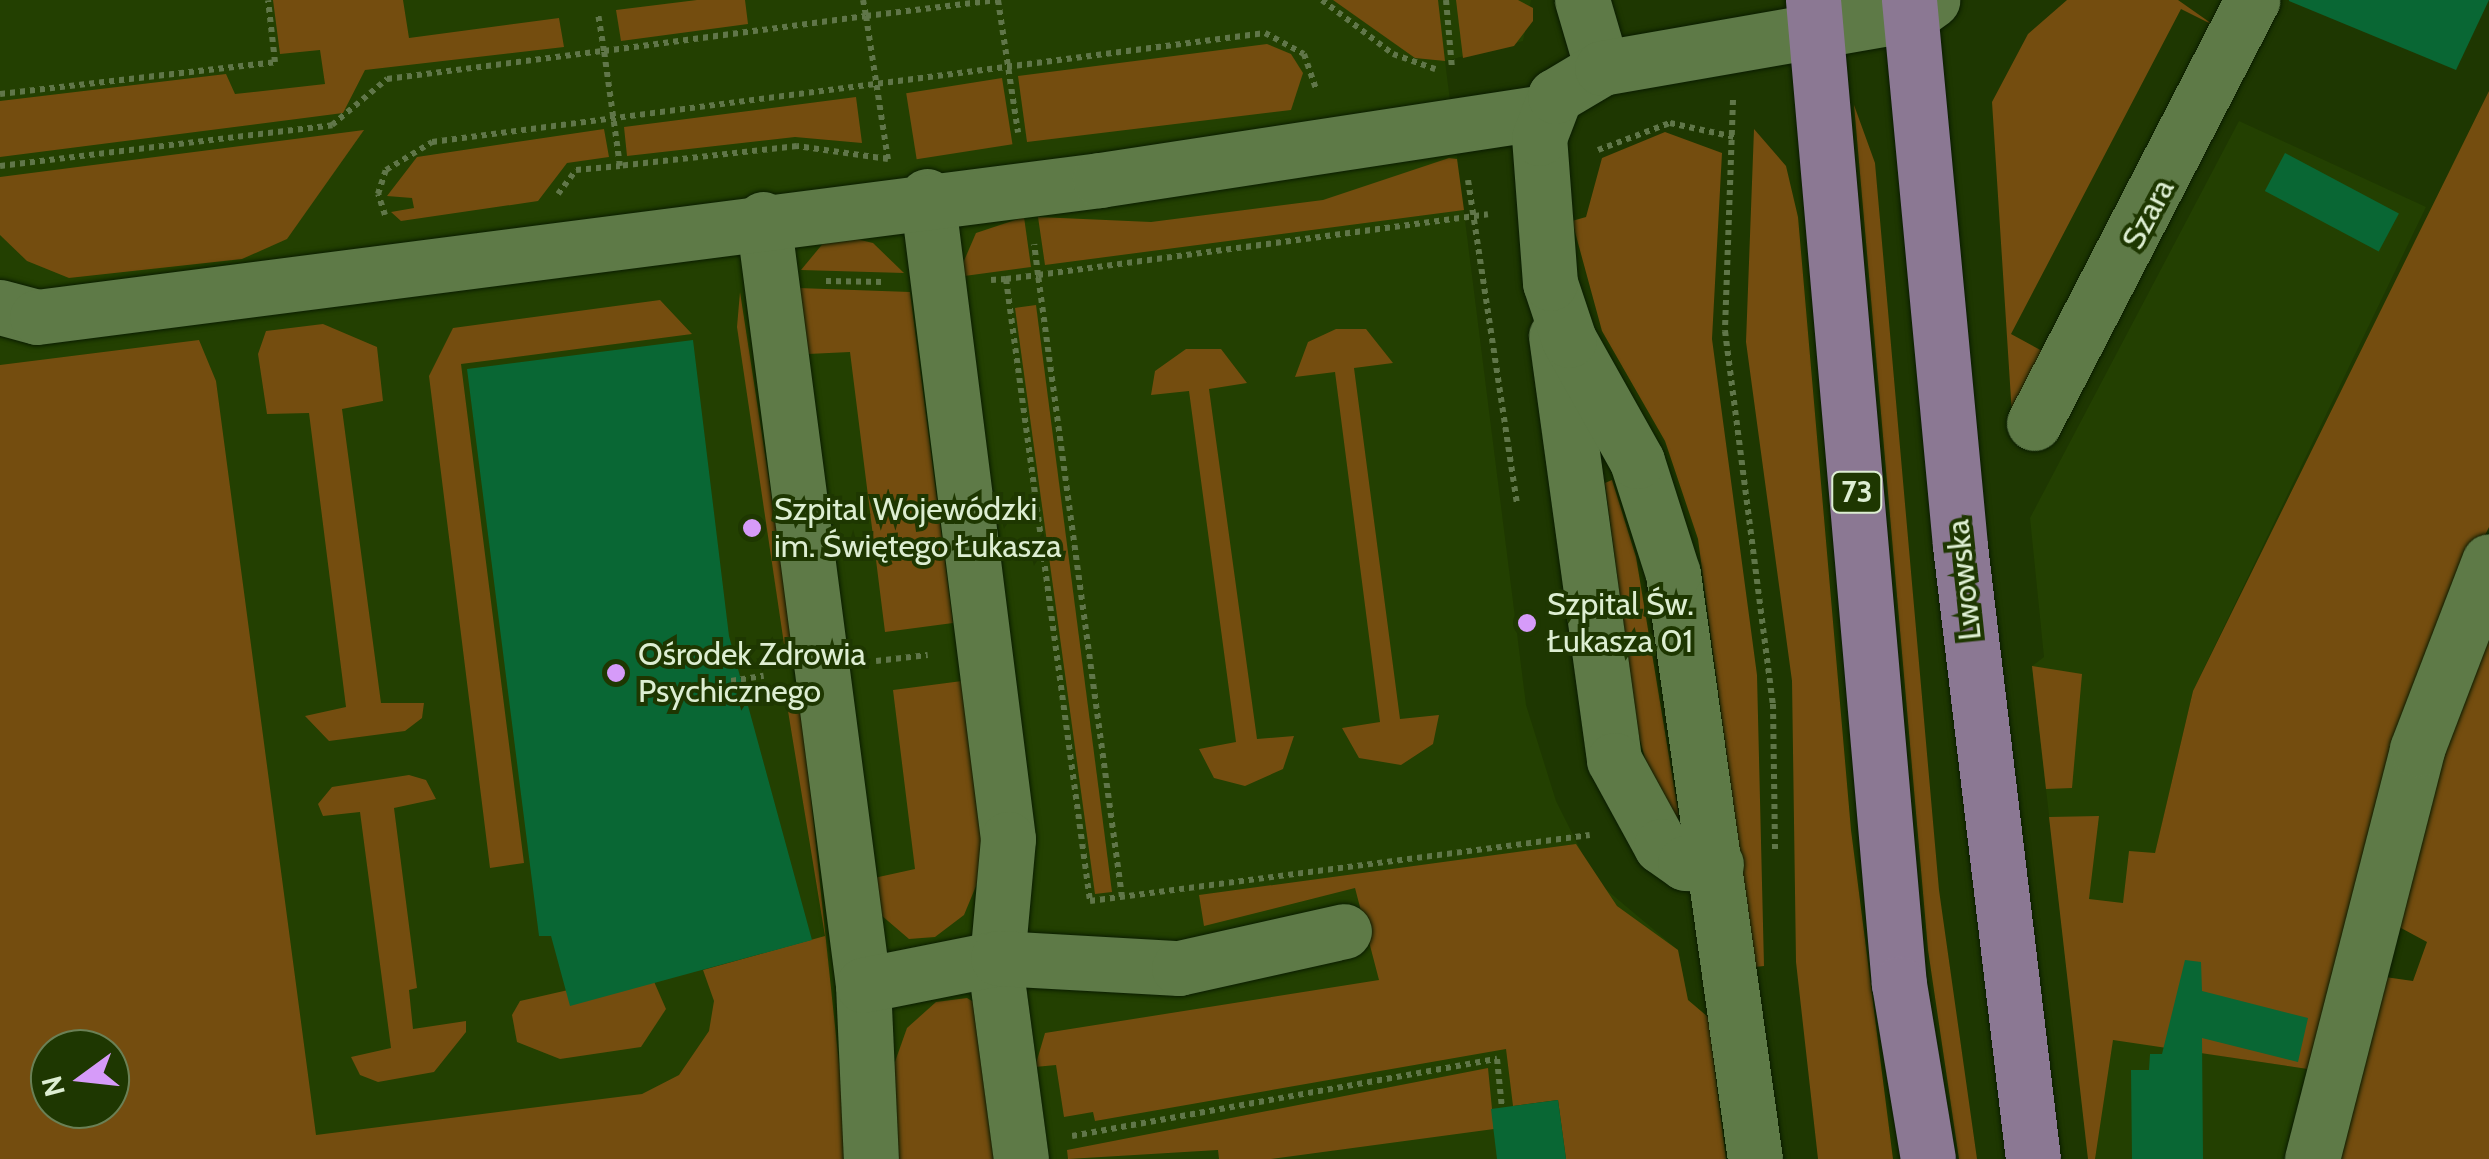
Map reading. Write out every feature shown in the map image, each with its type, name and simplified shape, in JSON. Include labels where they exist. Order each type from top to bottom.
[{"type":"main road","name":"Lwowska","points":[[1918,5],[1960,546],[2033,1159]]},
{"type":"main road","name":"73","points":[[1815,14],[1899,984],[1928,1159]]},
{"type":"street","points":[[1582,0],[1602,68]]},
{"type":"street","name":"Szara","points":[[2034,423],[2252,0]]},
{"type":"street","points":[[1716,864],[1684,863],[1661,846],[1614,760],[1538,206],[1546,112],[1574,79],[1602,68],[1731,45],[1815,14],[1918,5]]},
{"type":"street","points":[[0,308],[37,318],[763,218],[916,178],[1100,180],[1546,112]]},
{"type":"street","points":[[916,178],[938,282],[1008,838],[998,958],[1036,1149]]},
{"type":"street","points":[[763,218],[770,280],[789,679],[863,984],[871,1159]]},
{"type":"street","points":[[1550,283],[1659,515],[1716,864],[1755,1159]]},
{"type":"street","points":[[2312,1159],[2416,750],[2444,659],[2489,562]]},
{"type":"street","points":[[863,984],[998,958],[1179,968],[1344,931]]},
{"type":"path","points":[[0,94],[275,62],[268,0]]},
{"type":"path","points":[[863,0],[888,159]]},
{"type":"path","points":[[0,166],[332,125],[387,80],[997,0]]},
{"type":"path","points":[[1322,0],[1393,54],[1434,69],[1455,68],[1446,0]]},
{"type":"path","points":[[598,13],[620,166]]},
{"type":"path","points":[[397,226],[380,206],[380,182],[411,149],[613,118],[1265,33],[1304,54],[1314,98]]},
{"type":"path","points":[[1731,45],[1734,137],[1725,331],[1773,704],[1775,859]]},
{"type":"path","points":[[1122,898],[1038,275],[1538,206],[1580,204],[1594,153],[1648,127],[1734,137]]},
{"type":"path","points":[[554,198],[576,170],[797,146],[888,159],[916,178]]},
{"type":"path","points":[[770,280],[1006,279],[1090,902],[1590,835]]},
{"type":"path","points":[[731,680],[789,679],[1054,638]]},
{"type":"path","points":[[770,655],[789,679]]},
{"type":"path","points":[[1036,1149],[1496,1058],[1502,1108]]},
{"type":"shaded area","name":"Szpital Wojewódzki im. Świętego Łukasza","points":[[0,0],[1531,0],[1523,41],[1445,61],[1526,705],[1556,801],[1596,881],[1678,950],[1688,1000],[1708,1017],[1726,1159],[0,1159]]},
{"type":"shaded area","points":[[273,0],[403,0],[409,38],[559,18],[564,47],[365,70],[343,113],[0,157],[0,101],[226,74],[235,94],[325,84],[320,50],[280,54]]},
{"type":"shaded area","points":[[697,0],[745,0],[748,24],[621,41],[616,10]]},
{"type":"shaded area","points":[[1333,0],[1438,0],[1445,61],[1415,58]]},
{"type":"shaded area","points":[[1456,0],[1518,0],[1533,8],[1533,21],[1514,46],[1463,58]]},
{"type":"shaded area","points":[[2067,0],[2178,0],[2215,26],[2181,9],[2011,334],[2044,352],[2012,415],[1992,102],[2028,34]]},
{"type":"shaded area","points":[[1267,44],[1291,54],[1303,73],[1291,110],[1027,142],[1018,76]]},
{"type":"shaded area","points":[[1002,78],[1012,144],[917,159],[906,93]]},
{"type":"shaded area","points":[[2489,91],[2489,527],[2417,677],[2314,1070],[2113,1040],[2095,1159],[2088,1159],[2049,817],[2099,816],[2089,899],[2123,903],[2129,851],[2155,853],[2193,691]]},
{"type":"shaded area","points":[[856,97],[862,143],[795,137],[627,156],[624,127]]},
{"type":"shaded area","points":[[1854,105],[1875,163],[1939,890],[1977,1159],[1959,1159],[1928,950]]},
{"type":"shaded area","points":[[2239,121],[2426,207],[2193,691],[2112,1039],[2314,1070],[2293,1159],[2088,1159],[2032,666],[2044,657],[2030,518]]},
{"type":"shaded area","points":[[604,129],[609,157],[567,163],[538,201],[401,221],[391,212],[414,208],[412,198],[387,196],[417,157]]},
{"type":"shaded area","points":[[1754,129],[1786,166],[1798,217],[1851,830],[1893,1159],[1818,1159],[1796,962],[1792,681],[1746,342]]},
{"type":"shaded area","points":[[364,130],[287,239],[242,259],[69,278],[27,261],[0,235],[0,177]]},
{"type":"shaded area","points":[[1665,132],[1722,153],[1712,339],[1757,675],[1764,966],[1755,967],[1698,539],[1665,441],[1602,331],[1572,221],[1586,217],[1602,158]]},
{"type":"shaded area","points":[[1449,158],[1457,159],[1464,210],[1045,265],[1038,217],[1151,222],[1323,200]]},
{"type":"shaded area","points":[[1024,217],[1031,267],[957,277],[976,233]]},
{"type":"shaded area","points":[[848,237],[873,243],[904,273],[801,270],[825,241]]},
{"type":"shaded area","points":[[798,288],[910,292],[953,623],[885,632],[850,352],[808,354]]},
{"type":"shaded area","points":[[740,292],[794,643],[784,644],[737,327]]},
{"type":"shaded area","points":[[660,300],[692,334],[461,364],[524,863],[490,868],[429,376],[453,328]]},
{"type":"shaded area","points":[[1036,305],[1112,892],[1095,894],[1015,308]]},
{"type":"shaded area","points":[[323,324],[377,347],[383,401],[342,409],[381,703],[424,703],[422,718],[405,731],[329,741],[305,716],[346,707],[309,413],[267,414],[258,354],[266,331]]},
{"type":"shaded area","points":[[1336,329],[1366,329],[1393,363],[1354,368],[1400,719],[1439,715],[1433,744],[1401,765],[1359,758],[1342,728],[1380,722],[1335,372],[1295,377],[1308,342]]},
{"type":"shaded area","points":[[199,340],[216,381],[316,1135],[642,1094],[679,1075],[709,1031],[714,1001],[703,970],[825,936],[788,711],[801,703],[849,1159],[0,1159],[0,365]]},
{"type":"shaded area","points":[[1186,349],[1221,349],[1247,383],[1209,389],[1257,739],[1294,736],[1283,769],[1245,786],[1214,778],[1199,749],[1236,742],[1189,391],[1151,395],[1155,371]]},
{"type":"shaded area","points":[[1612,480],[1636,557],[1680,823],[1651,780],[1637,729],[1605,483]]},
{"type":"shaded area","points":[[2489,611],[2489,1159],[2324,1159],[2371,975],[2413,981],[2427,942],[2388,921]]},
{"type":"shaded area","points":[[2032,666],[2082,674],[2072,788],[2046,789]]},
{"type":"shaded area","points":[[962,681],[986,862],[964,915],[935,937],[909,939],[881,915],[874,878],[915,869],[893,690]]},
{"type":"shaded area","points":[[409,775],[426,780],[436,799],[394,808],[417,988],[409,990],[413,1029],[466,1021],[466,1032],[434,1072],[378,1082],[360,1075],[351,1057],[391,1048],[360,812],[323,816],[318,804],[332,787]]},
{"type":"shaded area","points":[[1576,844],[1617,906],[1678,950],[1688,1000],[1708,1017],[1726,1159],[1566,1159],[1558,1100],[1513,1106],[1506,1049],[1095,1121],[1093,1112],[1064,1117],[1056,1065],[1035,1067],[1045,1033],[1379,980],[1355,888],[1204,926],[1199,895]]},
{"type":"shaded area","points":[[634,975],[652,977],[666,1009],[641,1047],[560,1059],[517,1042],[512,1015],[520,1001]]},
{"type":"shaded area","points":[[967,998],[977,1004],[1000,1159],[894,1159],[891,1073],[907,1028],[936,1002]]},
{"type":"shaded area","points":[[1488,1068],[1494,1129],[1271,1159],[1219,1159],[1218,1150],[1068,1159],[1067,1150]]},
{"type":"building","points":[[2289,0],[2489,0],[2456,70],[2289,1]]},
{"type":"building","points":[[2285,153],[2399,214],[2379,252],[2265,191]]},
{"type":"building","points":[[693,340],[729,636],[812,940],[570,1006],[551,936],[539,936],[467,369]]},
{"type":"building","points":[[2185,960],[2201,962],[2202,991],[2308,1018],[2298,1062],[2202,1038],[2203,1159],[2132,1159],[2131,1070],[2149,1070],[2150,1054],[2162,1054]]},
{"type":"building","points":[[1558,1100],[1566,1159],[1497,1159],[1491,1109]]},
{"type":"place","name":"Szpital Wojewódzki im. Świętego Łukasza","points":[[752,528]]},
{"type":"place","name":"Szpital Św. Łukasza 01","points":[[1527,623]]},
{"type":"place","name":"Ośrodek Zdrowia Psychicznego","points":[[616,673]]}]
